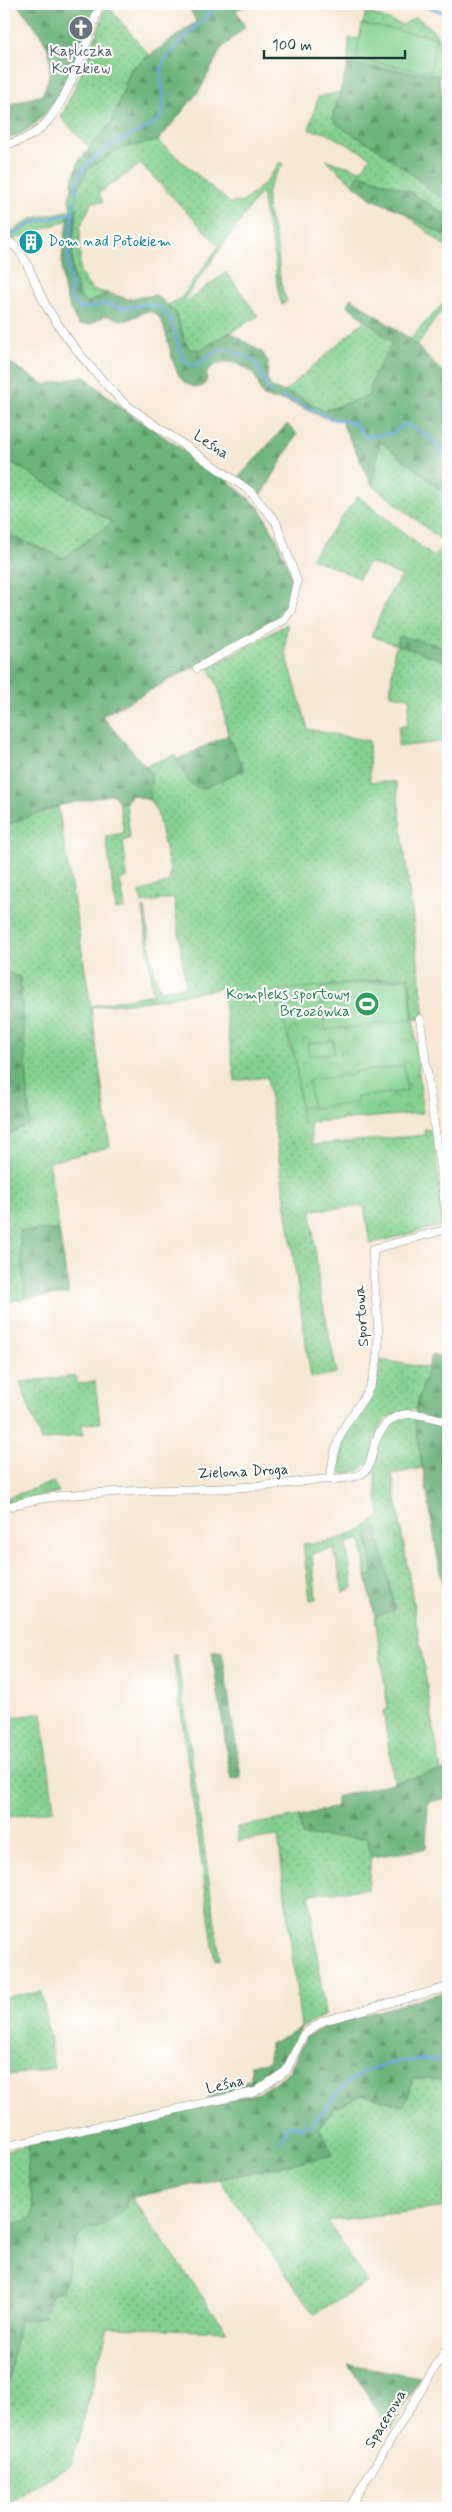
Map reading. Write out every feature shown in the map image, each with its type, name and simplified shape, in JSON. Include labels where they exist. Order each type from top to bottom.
[{"type":"street","points":[[4,145],[33,134],[46,123],[77,66],[100,4]]},
{"type":"street","name":"Leśna","points":[[4,238],[21,252],[47,308],[108,387],[125,404],[250,490],[276,522],[297,581],[291,610],[284,620],[268,630],[197,668]]},
{"type":"street","points":[[420,1018],[448,1229]]},
{"type":"street","name":"Sportowa","points":[[330,1478],[336,1448],[343,1430],[366,1396],[377,1363],[379,1342],[372,1276],[373,1249],[448,1229]]},
{"type":"street","name":"Zielona Droga","points":[[4,1508],[94,1492],[288,1484],[360,1475],[370,1464],[380,1433],[386,1424],[394,1418],[410,1413],[419,1413],[448,1422]]},
{"type":"street","name":"Leśna","points":[[4,2147],[256,2092],[286,2071],[303,2035],[323,2021],[448,1987]]},
{"type":"street","name":"Spacerowa","points":[[349,2508],[448,2346]]},
{"type":"green space","points":[[17,4],[96,4],[74,64],[53,103],[39,119],[23,132],[4,140],[4,106],[42,95],[50,68],[50,56],[42,36]]},
{"type":"green space","points":[[188,4],[251,4],[236,10],[245,27],[221,49],[200,90],[158,141],[125,147],[114,152],[88,169],[78,188],[72,188],[79,160],[111,124],[131,69],[196,22]]},
{"type":"green space","points":[[107,5],[149,55],[131,69],[111,124],[90,149],[61,117],[87,61]]},
{"type":"green space","points":[[366,12],[403,25],[415,17],[425,23],[432,29],[439,40],[442,74],[439,76],[348,64],[349,38],[359,39]]},
{"type":"green space","points":[[362,24],[436,37],[430,72],[356,59]]},
{"type":"green space","points":[[348,64],[439,76],[448,132],[448,201],[380,150],[349,132],[332,119]]},
{"type":"green space","points":[[341,92],[332,119],[349,132],[380,150],[448,201],[448,216],[406,190],[360,174],[354,185],[326,160],[361,170],[371,157],[324,132],[309,130],[318,97]]},
{"type":"green space","points":[[158,141],[230,203],[243,202],[265,183],[280,162],[283,164],[270,185],[267,194],[267,204],[276,240],[281,285],[287,301],[282,305],[279,297],[273,246],[264,212],[263,195],[260,193],[184,300],[187,301],[226,272],[258,316],[200,350],[190,349],[176,315],[168,305],[181,298],[219,246],[141,164],[99,193],[103,202],[92,202],[80,227],[80,273],[92,290],[108,293],[90,302],[84,302],[78,292],[74,280],[72,257],[77,209],[72,210],[68,220],[12,240],[4,236],[4,230],[11,232],[31,219],[71,210],[69,199],[72,188],[78,188],[88,169],[114,152],[125,147]]},
{"type":"green space","points":[[359,174],[406,190],[448,216],[447,237],[403,212],[372,199],[354,185]]},
{"type":"green space","points":[[77,209],[72,257],[75,281],[78,292],[84,302],[90,302],[108,293],[128,299],[156,295],[175,311],[184,341],[190,349],[200,350],[230,332],[263,353],[268,362],[267,380],[272,388],[299,397],[324,411],[368,396],[375,373],[392,343],[347,305],[351,298],[410,339],[448,378],[448,495],[380,441],[372,485],[341,421],[320,416],[287,401],[267,398],[262,394],[254,375],[243,366],[230,362],[218,364],[207,372],[206,382],[202,387],[190,385],[181,378],[175,367],[164,328],[159,318],[152,312],[149,311],[127,320],[105,316],[91,324],[79,325],[66,298],[62,269],[64,239],[72,210]]},
{"type":"green space","points":[[403,212],[447,237],[448,234],[448,249]]},
{"type":"green space","points":[[448,298],[448,306],[439,314],[417,346],[410,339]]},
{"type":"green space","points":[[365,320],[393,343],[375,373],[368,396],[324,411],[299,397],[283,393]]},
{"type":"green space","points":[[4,353],[6,360],[45,385],[84,376],[123,409],[222,476],[259,507],[275,535],[289,570],[292,587],[287,612],[266,628],[102,716],[151,773],[150,800],[132,795],[126,802],[119,803],[113,794],[58,806],[4,826],[4,533],[64,558],[112,522],[4,458]]},
{"type":"green space","points":[[287,424],[297,434],[262,495],[239,477]]},
{"type":"green space","points":[[379,440],[448,495],[448,643],[446,647],[400,637],[397,644],[448,662],[448,741],[398,747],[399,726],[407,726],[410,697],[390,695],[394,653],[397,645],[371,636],[391,591],[402,576],[369,562],[359,578],[311,558],[358,496],[434,557],[444,542],[372,485]]},
{"type":"green space","points":[[4,458],[112,522],[64,558],[4,533]]},
{"type":"green space","points":[[287,624],[285,650],[308,729],[369,741],[370,782],[396,782],[425,1018],[414,1020],[409,976],[278,1002],[289,1035],[289,1044],[296,1061],[302,1123],[310,1123],[312,1145],[425,1135],[424,1129],[430,1130],[434,1136],[443,1225],[370,1244],[364,1206],[311,1210],[319,1285],[337,1373],[311,1378],[267,1077],[235,1081],[222,988],[156,1000],[91,1007],[110,1147],[49,1162],[59,1230],[19,1232],[25,1298],[4,1303],[4,1136],[30,1123],[20,977],[4,972],[4,826],[58,806],[91,1006],[153,994],[143,908],[145,908],[154,973],[161,990],[186,986],[174,898],[142,903],[140,892],[169,882],[170,870],[157,813],[150,800],[151,773],[145,766],[175,755],[177,760],[243,770],[228,735],[219,689],[209,668]]},
{"type":"green space","points":[[400,636],[446,647],[448,643],[448,662],[397,645]]},
{"type":"green space","points":[[228,735],[244,770],[202,789],[190,784],[176,760]]},
{"type":"green space","points":[[126,802],[130,838],[123,841],[127,877],[120,880],[125,908],[116,910],[106,836],[124,833],[119,803]]},
{"type":"green space","points":[[4,972],[20,977],[30,1124],[4,1136]]},
{"type":"green space","points":[[409,976],[423,1113],[302,1123],[296,1061],[278,1003],[278,991]]},
{"type":"green space","name":"Kompleks sportowy Brzozówka","points":[[408,978],[413,1020],[325,1030],[321,988]]},
{"type":"green space","points":[[333,1041],[334,1053],[309,1056],[307,1044]]},
{"type":"green space","points":[[404,1066],[407,1091],[357,1097],[357,1103],[312,1108],[309,1080],[354,1075],[354,1072]]},
{"type":"green space","points":[[59,1230],[69,1294],[25,1298],[19,1231]]},
{"type":"green space","points":[[432,1354],[448,1359],[448,1620],[414,1414]]},
{"type":"green space","points":[[381,1360],[428,1368],[416,1409],[398,1413],[386,1420],[378,1431],[368,1462],[355,1472],[343,1474],[338,1469],[338,1455],[344,1435],[376,1387]]},
{"type":"green space","points":[[76,1376],[78,1384],[95,1381],[100,1423],[82,1424],[83,1435],[41,1441],[20,1382]]},
{"type":"green space","points":[[414,1414],[422,1468],[392,1474],[441,1771],[394,1782],[383,1711],[388,1709],[375,1616],[395,1610],[377,1528],[367,1534],[374,1574],[366,1577],[361,1539],[346,1543],[353,1588],[343,1592],[334,1548],[312,1554],[316,1599],[310,1600],[303,1544],[325,1542],[344,1537],[362,1529],[380,1516],[375,1470],[376,1455],[380,1442],[387,1430],[398,1421]]},
{"type":"green space","points":[[53,1482],[59,1492],[6,1504],[6,1498]]},
{"type":"green space","points":[[377,1527],[395,1610],[375,1616],[366,1577],[374,1574],[367,1534]]},
{"type":"green space","points":[[212,1652],[222,1652],[241,1778],[231,1780]]},
{"type":"green space","points":[[173,1655],[177,1655],[220,1959],[215,1960]]},
{"type":"green space","points":[[4,1711],[5,1719],[42,1713],[54,1810],[4,1818]]},
{"type":"green space","points":[[448,1769],[448,1798],[428,1802],[426,1849],[371,1857],[367,1838],[302,1836],[299,1816],[336,1807],[336,1797]]},
{"type":"green space","points":[[299,1816],[302,1836],[367,1838],[371,1857],[368,1889],[309,1894],[325,2015],[301,2028],[278,1836],[239,1841],[237,1827]]},
{"type":"green space","points":[[448,1991],[448,2080],[413,2079],[404,2106],[363,2094],[333,2109],[319,2128],[333,2155],[129,2198],[123,2209],[105,2224],[87,2229],[78,2237],[62,2290],[52,2295],[43,2317],[19,2321],[9,2377],[6,2415],[4,2415],[4,2253],[8,2229],[16,2223],[30,2220],[34,2213],[28,2172],[29,2145],[259,2093],[288,2073],[305,2038],[325,2026]]},
{"type":"green space","points":[[42,1992],[54,2068],[4,2076],[4,1997]]},
{"type":"green space","points":[[301,2028],[283,2069],[253,2090],[207,2100],[210,2095],[251,2079],[251,2064],[269,2062],[269,2044]]},
{"type":"green space","points":[[413,2079],[448,2080],[448,2207],[328,2221],[367,2283],[314,2314],[219,2179],[332,2155],[319,2128],[333,2109],[363,2094],[403,2106]]},
{"type":"green space","points":[[29,2145],[28,2172],[34,2213],[30,2220],[16,2223],[8,2229],[4,2253],[4,2151]]},
{"type":"green space","points":[[129,2198],[132,2198],[227,2331],[108,2327],[72,2463],[4,2506],[4,2415],[6,2415],[9,2377],[19,2320],[43,2317],[52,2295],[62,2290],[78,2237],[87,2229],[106,2224],[123,2209]]},
{"type":"green space","points":[[348,2364],[420,2377],[390,2430]]},
{"type":"waterway","points":[[76,193],[82,171],[89,162],[107,148],[150,126],[160,118],[164,107],[161,75],[164,62],[178,45],[219,4]]},
{"type":"waterway","points":[[420,4],[448,14]]},
{"type":"waterway","points":[[75,200],[69,243],[68,268],[72,300],[80,309],[106,304],[124,308],[147,304],[159,307],[170,319],[183,360],[195,367],[217,351],[231,350],[253,360],[270,392]]},
{"type":"waterway","points":[[4,235],[15,234],[31,223],[73,213]]},
{"type":"waterway","points":[[282,396],[329,418],[354,423],[365,437],[393,433],[403,424],[412,427],[431,438],[448,464]]},
{"type":"waterway","points":[[281,2141],[288,2126],[293,2125],[301,2128],[313,2122],[322,2114],[337,2094],[360,2074],[374,2068],[403,2061],[448,2060]]},
{"type":"place","name":"Kapliczka Korzkiew","points":[[81,28]]},
{"type":"place","name":"Dom nad Potokiem","points":[[31,242]]},
{"type":"place","name":"Kompleks sportowy Brzozówka","points":[[367,1004]]}]
